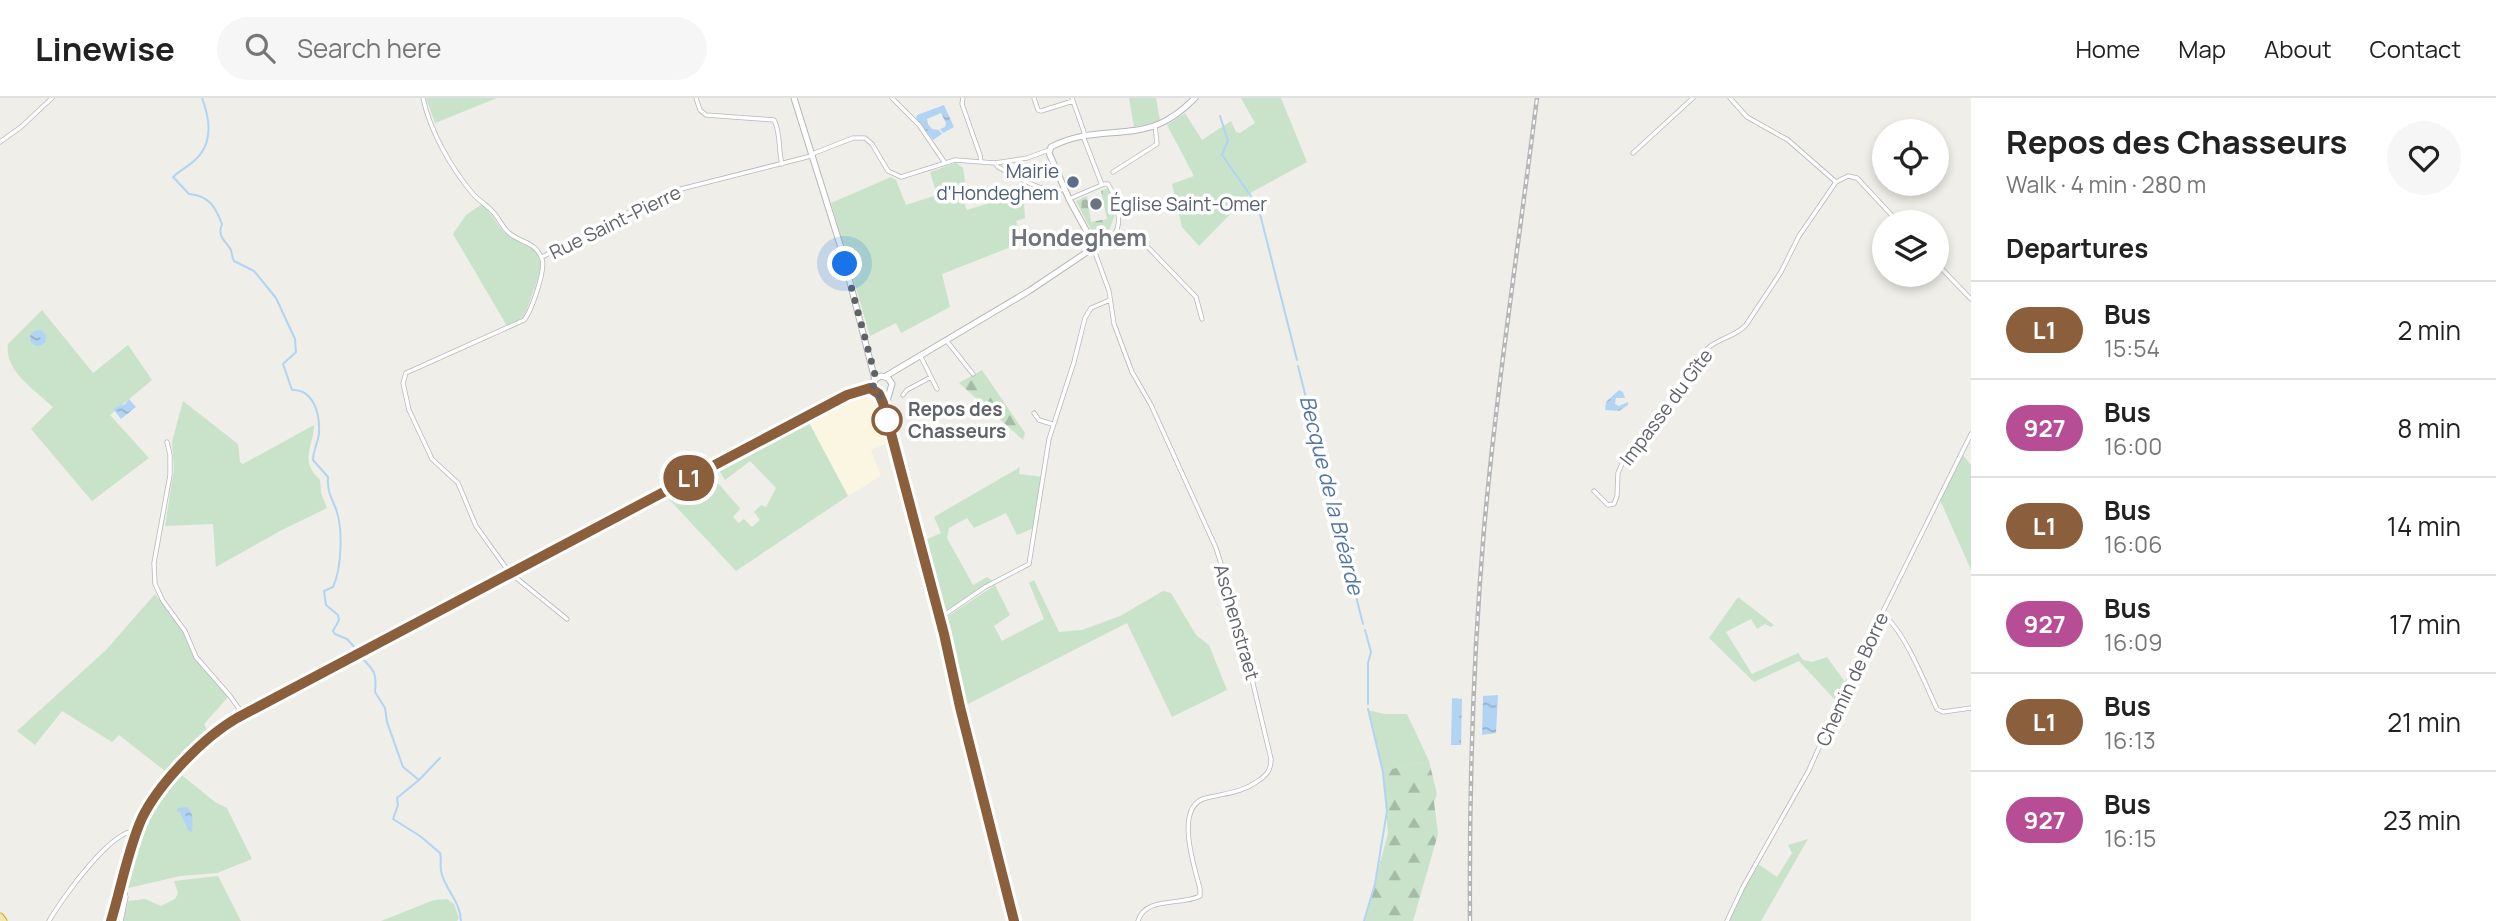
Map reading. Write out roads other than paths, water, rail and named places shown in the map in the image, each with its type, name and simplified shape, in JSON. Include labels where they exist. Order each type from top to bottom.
[{"type":"street","points":[[0,142],[52,98]]},
{"type":"street","points":[[423,98],[429,119],[445,152],[470,190],[491,209],[508,232],[531,244],[541,257],[543,273],[524,320],[406,373],[403,378],[410,413],[430,456],[458,483],[476,526],[510,573],[566,619]]},
{"type":"street","points":[[696,98],[700,110],[706,115],[774,120],[782,164]]},
{"type":"street","points":[[796,98],[848,276],[874,383],[886,416],[940,618],[1014,921]]},
{"type":"street","points":[[892,98],[919,125],[945,163]]},
{"type":"street","points":[[963,98],[962,104],[981,162]]},
{"type":"street","points":[[1034,98],[1040,111],[1073,100],[1102,185]]},
{"type":"street","points":[[1093,247],[1064,189],[1049,150],[1056,144],[1084,136],[1139,130],[1155,125],[1173,117],[1195,98]]},
{"type":"street","points":[[1633,153],[1693,98]]},
{"type":"street","points":[[1730,98],[1747,117],[1788,140],[1836,181],[1846,176],[1856,177],[1887,210]]},
{"type":"street","points":[[1113,172],[1157,144],[1155,125]]},
{"type":"street","name":"Rue Saint-Pierre","points":[[541,257],[681,189],[782,164],[860,137],[870,142],[884,167],[894,175],[909,176],[961,160],[995,163],[1029,157],[1049,150]]},
{"type":"street","points":[[995,163],[1041,188],[1054,192],[1064,189]]},
{"type":"street","name":"Impasse du Gîte","points":[[1594,491],[1608,505],[1615,502],[1618,474],[1624,459],[1649,431],[1708,348],[1746,325],[1782,272],[1800,233],[1836,181]]},
{"type":"street","points":[[111,921],[138,831],[150,804],[197,748],[215,731],[874,383],[1029,291],[1116,232],[1117,210],[1108,184],[1069,199]]},
{"type":"street","points":[[1116,232],[1133,233],[1142,240],[1194,295],[1202,319]]},
{"type":"street","name":"Aschenstraet","points":[[1093,247],[1102,267],[1114,324],[1130,369],[1152,408],[1217,551],[1235,608],[1272,761],[1266,774],[1246,789],[1202,799],[1194,806],[1188,840],[1200,896],[1146,908],[1141,912],[1138,921]]},
{"type":"street","points":[[1949,276],[1971,299]]},
{"type":"street","points":[[940,618],[985,587],[1029,564],[1053,424],[1074,362],[1085,315],[1110,300]]},
{"type":"street","points":[[946,340],[973,374]]},
{"type":"street","points":[[920,355],[937,389]]},
{"type":"street","points":[[871,363],[891,388]]},
{"type":"street","points":[[886,416],[895,374],[904,364]]},
{"type":"street","points":[[903,395],[931,377]]},
{"type":"street","points":[[879,394],[891,388]]},
{"type":"street","points":[[1034,413],[1039,420],[1053,424]]},
{"type":"street","name":"Chemin de Borre","points":[[1727,921],[1745,883],[1809,769],[1847,685],[1971,434]]},
{"type":"street","points":[[167,442],[170,480],[154,563],[155,584],[163,601],[185,631],[196,657],[243,715]]},
{"type":"street","points":[[1882,615],[1890,621],[1904,643],[1938,710],[1943,712],[1971,708]]},
{"type":"street","points":[[49,921],[81,874],[124,833],[130,830],[138,831]]},
{"type":"street","points":[[120,892],[127,897],[121,921]]},
{"type":"water","points":[[944,105],[954,127],[943,133],[940,129],[945,127],[946,123],[941,113],[927,119],[932,129],[939,130],[942,134],[933,140],[916,118],[917,115]]},
{"type":"water","points":[[35,330],[41,330],[46,338],[44,344],[35,346],[30,341],[30,335]]},
{"type":"water","points":[[1619,390],[1625,398],[1616,398],[1615,404],[1619,406],[1628,402],[1628,405],[1619,411],[1605,410],[1606,402]]},
{"type":"water","points":[[129,399],[136,407],[121,419],[113,409],[125,404]]},
{"type":"water","points":[[1498,695],[1496,733],[1482,735],[1483,696]]},
{"type":"water","points":[[1452,698],[1462,699],[1461,745],[1451,745]]},
{"type":"water","points":[[187,807],[192,815],[192,832],[177,811],[178,808]]},
{"type":"waterway","points":[[202,98],[208,123],[205,147],[195,160],[173,177],[189,194],[202,197],[214,207],[222,224],[221,235],[231,250],[234,261],[254,271],[276,298],[295,339],[296,352],[283,364],[292,390],[305,393],[314,404],[319,432],[313,460],[328,477],[340,527],[338,569],[333,587],[324,591],[326,605],[338,615],[339,620],[333,631],[335,634],[347,639],[357,650]]},
{"type":"waterway","name":"Becque de la Bréarde","points":[[1220,116],[1228,141],[1222,155],[1258,206],[1297,360]]},
{"type":"waterway","name":"Becque de la Bréarde","points":[[1298,366],[1363,624]]},
{"type":"waterway","name":"Becque de la Bréarde","points":[[1365,630],[1371,652],[1368,663],[1368,704]]},
{"type":"waterway","points":[[360,656],[374,672],[375,692],[385,708],[387,722],[403,767],[419,780],[397,798],[398,805],[393,819],[440,853],[442,875],[459,909],[461,921]]},
{"type":"waterway","name":"Becque de la Bréarde","points":[[1364,921],[1375,884],[1387,811],[1383,772],[1368,709]]},
{"type":"waterway","points":[[419,780],[440,758]]},
{"type":"railway","points":[[1470,921],[1472,725],[1484,529],[1537,98]]},
{"type":"place","name":"Mairie d'Hondeghem","points":[[1073,182]]},
{"type":"place","name":"Église Saint-Omer","points":[[1096,204]]},
{"type":"place","name":"Repos des Chasseurs","points":[[887,420]]},
{"type":"district","name":"Hondeghem","points":[[1079,238]]}]
